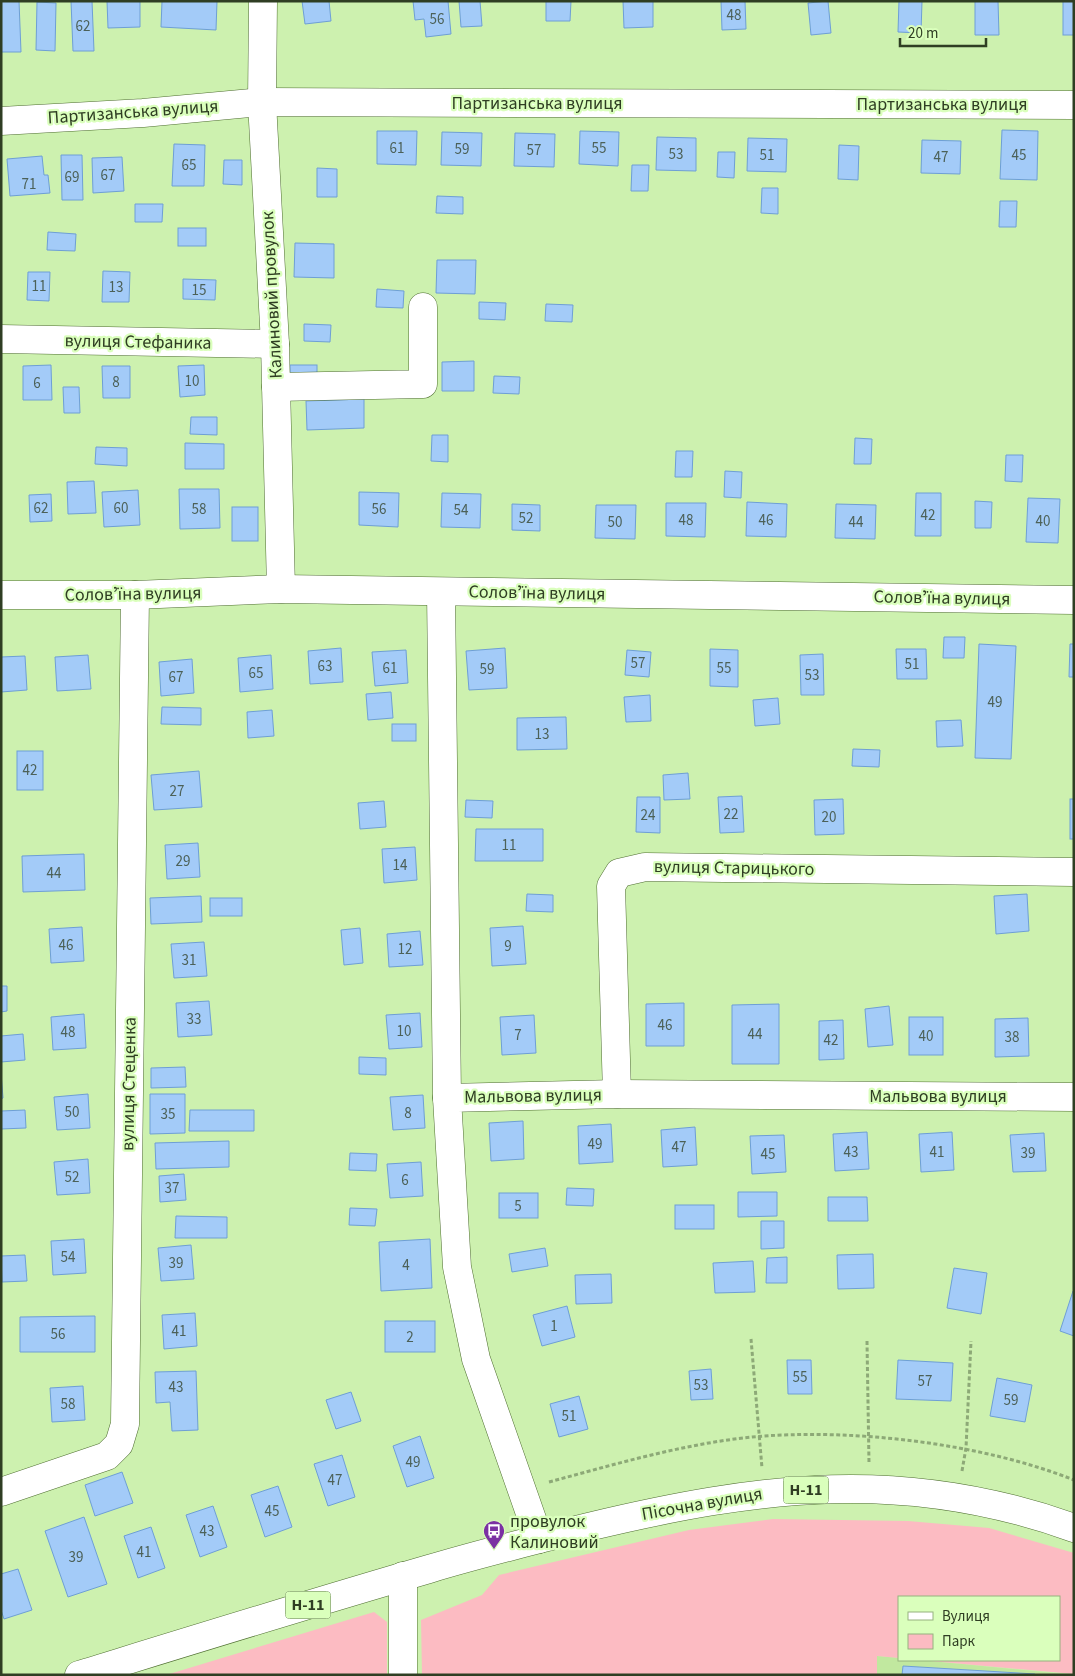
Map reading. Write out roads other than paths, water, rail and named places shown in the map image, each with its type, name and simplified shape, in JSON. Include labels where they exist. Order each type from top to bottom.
[{"type":"street","name":"Калиновий провулок","points":[[263,1],[262,102],[275,344],[282,589]]},
{"type":"street","name":"Партизанська вулиця","points":[[1,121],[143,113],[262,102],[1074,105]]},
{"type":"street","points":[[276,388],[423,384],[422,307]]},
{"type":"street","name":"вулиця Стефаника","points":[[1,339],[275,344]]},
{"type":"street","name":"Соловʼїна вулиця","points":[[1,595],[135,595],[282,589],[1074,600]]},
{"type":"street","points":[[440,592],[447,1098]]},
{"type":"street","name":"вулиця Стеценка","points":[[1,1492],[107,1456],[119,1444],[125,1424],[135,595]]},
{"type":"street","name":"вулиця Старицького","points":[[617,1094],[611,886],[619,873],[645,867],[1074,872]]},
{"type":"street","name":"Мальвова вулиця","points":[[539,1539],[476,1359],[457,1267],[447,1098],[617,1094],[1074,1097]]},
{"type":"street","name":"Пісочна вулиця","points":[[539,1539],[658,1510],[720,1498],[764,1493],[870,1488],[957,1496],[1040,1516],[1074,1528]]},
{"type":"street","name":"Н-11","points":[[79,1675],[403,1576],[539,1539]]},
{"type":"street","points":[[403,1576],[403,1675]]},
{"type":"place","name":"провулок Калиновий","points":[[494,1550]]}]
